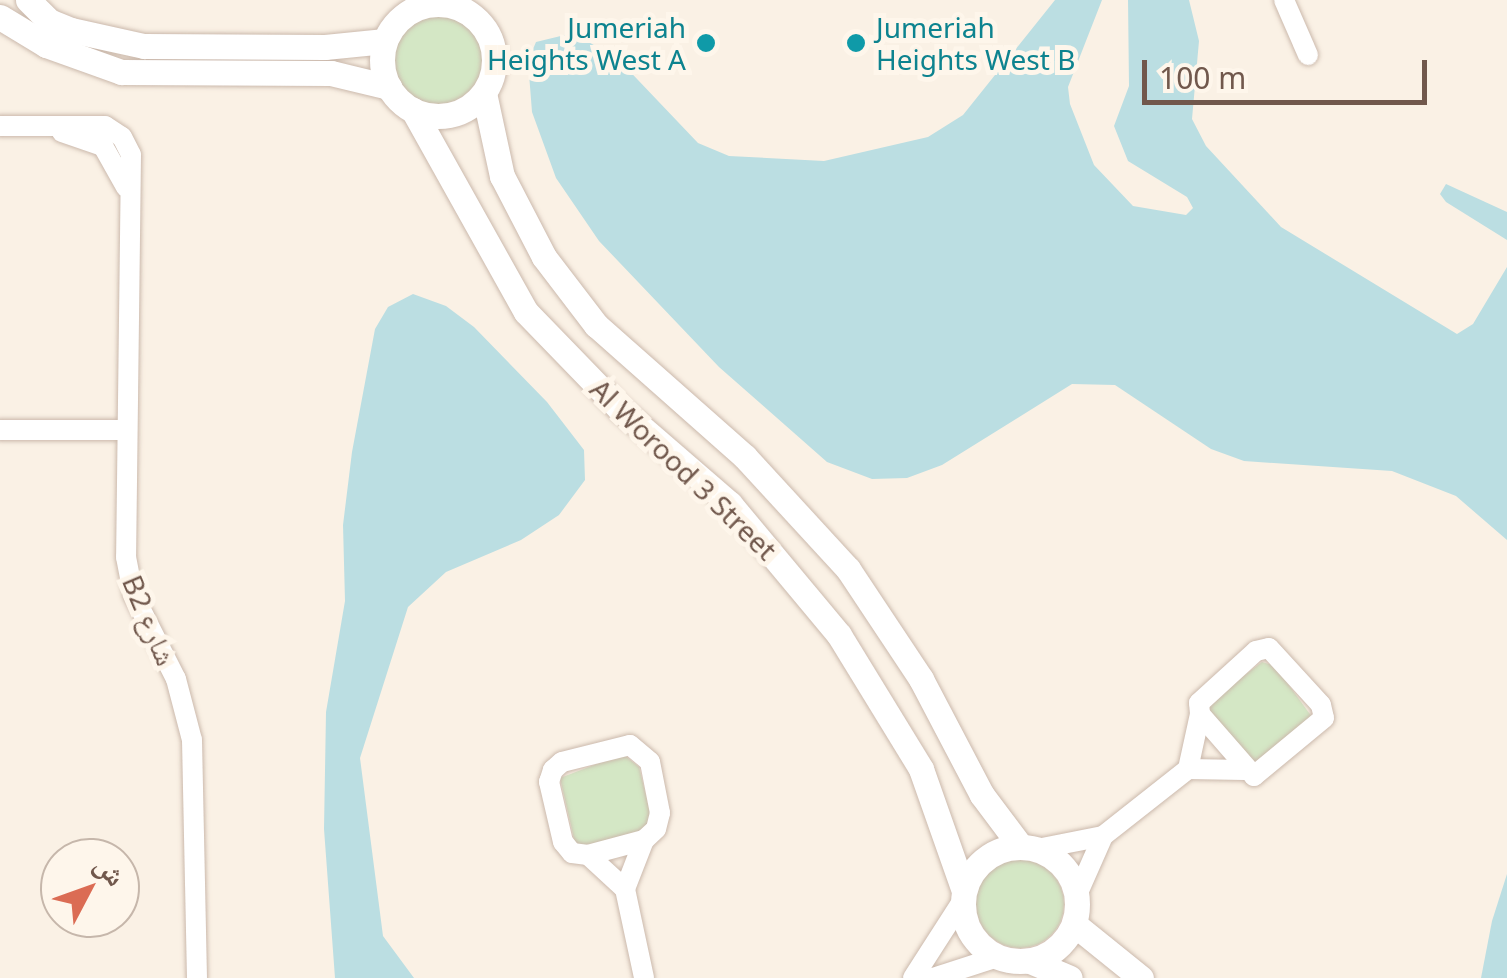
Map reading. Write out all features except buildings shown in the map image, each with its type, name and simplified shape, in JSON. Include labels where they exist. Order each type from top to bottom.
[{"type":"street","points":[[28,0],[49,20],[72,30],[144,46],[325,47],[386,41]]},
{"type":"street","points":[[1284,0],[1308,55]]},
{"type":"street","points":[[445,4],[479,12],[494,58],[484,93],[444,116],[413,110],[389,87],[382,64],[386,41],[409,7],[445,4]]},
{"type":"street","points":[[0,17],[46,45],[121,72],[331,73],[389,87]]},
{"type":"street","name":"Al Worood 3 Street","points":[[484,93],[488,132],[520,218],[568,292],[626,355],[781,493],[848,570],[921,679],[982,795],[1029,848]]},
{"type":"street","name":"Al Worood 3 Street","points":[[413,110],[447,163],[497,269],[526,312],[597,386],[770,548],[859,664],[936,800],[963,896]]},
{"type":"street","name":"B2 شارع","points":[[0,126],[90,124],[122,137],[131,155],[126,430],[128,576],[176,679],[196,772],[197,978]]},
{"type":"street","points":[[597,386],[626,355]]},
{"type":"street","points":[[640,426],[668,391]]},
{"type":"street","points":[[0,430],[126,430]]},
{"type":"street","points":[[1030,961],[1049,954],[1074,924],[1077,895],[1103,836],[1188,769],[1244,770],[1260,776],[1322,724],[1321,705],[1280,654],[1262,648],[1204,692],[1188,769]]},
{"type":"street","points":[[1200,714],[1244,770]]},
{"type":"street","points":[[644,840],[588,856],[572,853],[563,842],[549,782],[562,762],[630,745],[642,750],[660,813],[644,840],[625,889],[644,978]]},
{"type":"street","points":[[913,978],[979,864],[1029,848],[1103,836]]},
{"type":"street","points":[[1029,848],[1064,866],[1077,895]]},
{"type":"street","points":[[588,856],[625,889]]},
{"type":"street","points":[[963,896],[968,928],[998,957]]},
{"type":"street","points":[[1074,924],[1140,978]]},
{"type":"street","points":[[933,978],[998,957],[1030,961],[1070,978]]},
{"type":"green space","points":[[429,16],[447,16],[463,23],[475,35],[482,60],[475,85],[463,97],[447,104],[429,104],[413,97],[401,85],[394,69],[394,51],[401,35],[413,23]]},
{"type":"green space","points":[[1262,662],[1275,666],[1312,717],[1266,761],[1250,763],[1210,716],[1209,702]]},
{"type":"green space","points":[[623,754],[639,767],[651,816],[647,831],[588,848],[575,843],[560,778]]},
{"type":"green space","points":[[1020,860],[1045,867],[1057,879],[1064,904],[1057,929],[1045,941],[1020,948],[995,941],[983,929],[976,904],[983,879],[995,867]]},
{"type":"water","points":[[1055,0],[1102,0],[1068,87],[1070,104],[1094,165],[1133,206],[1186,215],[1193,208],[1187,197],[1128,161],[1114,126],[1129,86],[1128,0],[1189,0],[1199,41],[1192,119],[1206,146],[1281,227],[1457,334],[1473,324],[1507,267],[1507,540],[1456,496],[1392,471],[1244,461],[1211,449],[1115,385],[1072,384],[942,465],[907,478],[872,479],[827,462],[719,367],[599,241],[556,178],[532,112],[528,61],[536,42],[573,33],[618,59],[698,143],[729,156],[824,161],[928,137],[963,115]]},
{"type":"water","points":[[1446,184],[1507,212],[1507,240],[1446,202],[1440,194]]},
{"type":"water","points":[[413,294],[446,306],[474,327],[547,402],[584,450],[585,480],[559,515],[521,540],[446,572],[408,607],[360,758],[383,936],[414,978],[335,978],[324,829],[326,712],[345,601],[343,525],[375,329],[388,307]]},
{"type":"water","points":[[1507,874],[1507,978],[1481,978],[1492,921]]},
{"type":"place","name":"Jumeriah Heights West A","points":[[706,43]]},
{"type":"place","name":"Jumeriah Heights West B","points":[[856,43]]}]
